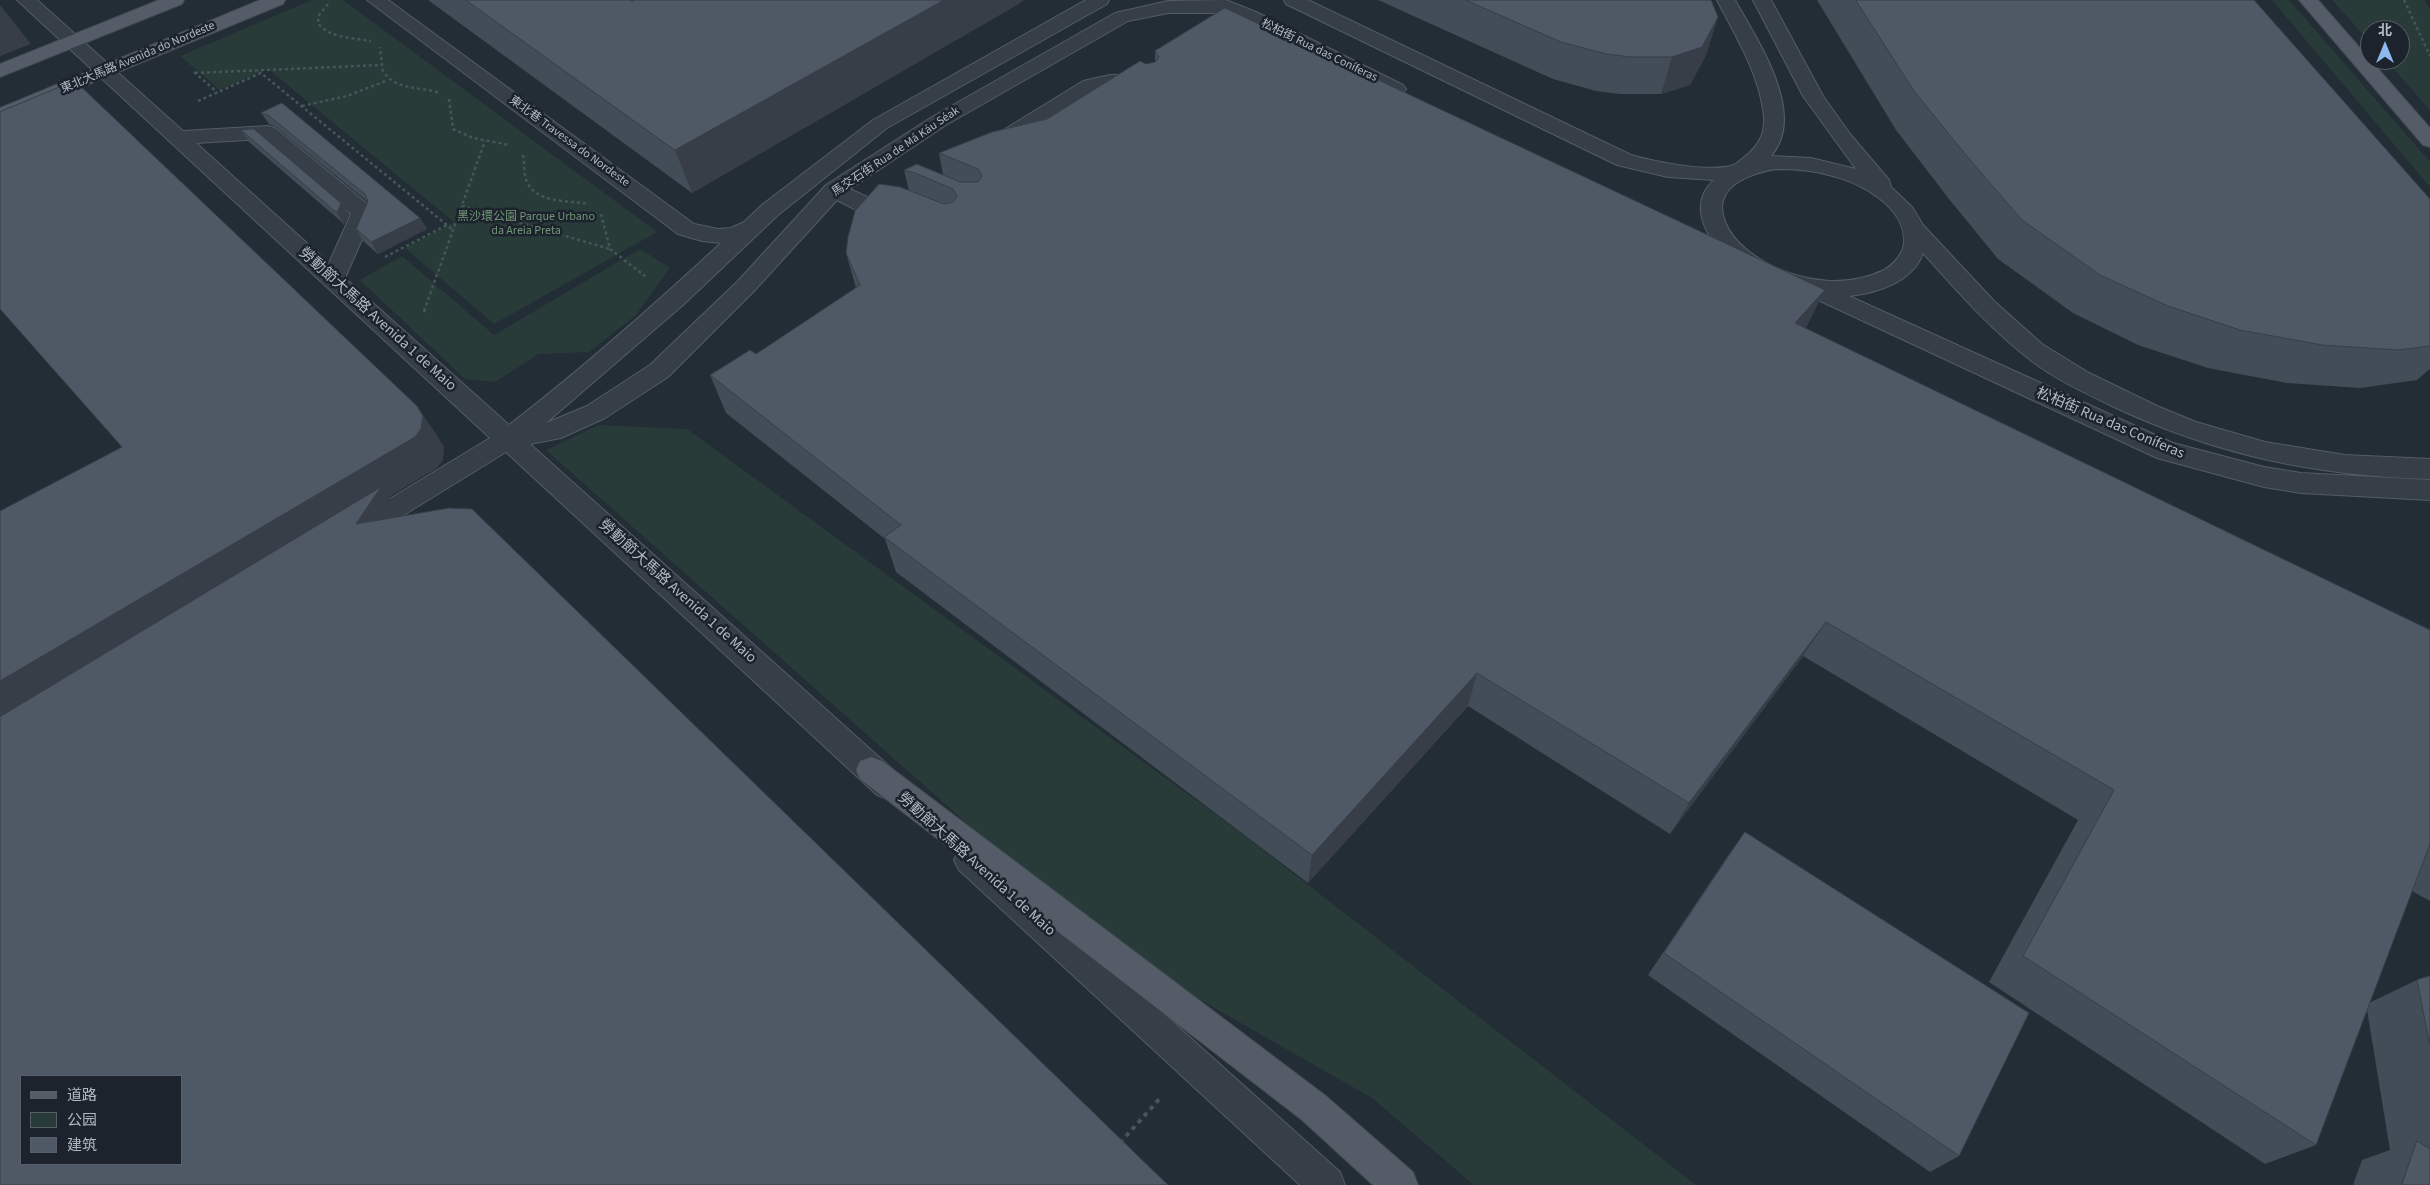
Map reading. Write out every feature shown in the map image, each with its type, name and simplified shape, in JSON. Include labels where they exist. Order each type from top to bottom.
[{"type":"main road","points":[[0,71],[175,0]]},
{"type":"main road","name":"東北大馬路 Avenida do Nordeste","points":[[0,115],[276,0]]},
{"type":"main road","points":[[2308,0],[2430,141]]},
{"type":"main road","points":[[871,770],[1314,1108],[1400,1185]]},
{"type":"street","name":"勞動節大馬路 Avenida 1 de Maio","points":[[26,0],[1327,1185]]},
{"type":"street","name":"東北巷 Travessa do Nordeste","points":[[376,0],[686,228],[703,235],[729,235],[746,229],[770,210]]},
{"type":"street","name":"馬交石街 Rua de Má Káu Séak","points":[[339,542],[508,438],[596,370],[770,210],[880,124],[1100,0]]},
{"type":"street","name":"松柏街 Rua das Coníferas","points":[[1210,0],[1229,7],[1410,96]]},
{"type":"street","points":[[1293,0],[1624,160],[1675,173],[1708,175],[1740,171],[1776,162],[1807,163],[1839,170],[1868,182],[1892,199]]},
{"type":"street","points":[[1726,0],[1769,88],[1775,109],[1775,128],[1769,146],[1740,171],[1729,177],[1715,191],[1711,209],[1714,228],[1728,247],[1750,264]]},
{"type":"street","points":[[1705,242],[1777,278],[1809,286],[1841,289],[1872,286],[1896,275],[1911,259],[1916,239],[1909,219],[1844,141],[1821,110],[1794,63],[1762,0]]},
{"type":"street","name":"馬交石街 Rua de Má Káu Séak","points":[[508,438],[552,431],[596,412],[659,371],[746,286],[834,190],[939,121],[1122,17],[1168,7],[1229,7]]},
{"type":"street","points":[[982,152],[1090,85],[1102,82],[1129,81],[1148,95]]},
{"type":"street","points":[[1090,85],[1116,100]]},
{"type":"street","points":[[176,138],[268,132],[362,212],[335,281]]},
{"type":"street","points":[[1006,137],[1042,136]]},
{"type":"street","points":[[770,210],[813,194],[873,186]]},
{"type":"street","points":[[834,190],[901,211]]},
{"type":"street","name":"松柏街 Rua das Coníferas","points":[[1912,227],[1968,290],[2036,351],[2066,372],[2120,400],[2212,438],[2264,453],[2346,466],[2382,469],[2430,469]]},
{"type":"street","name":"松柏街 Rua das Coníferas","points":[[1809,286],[2099,422],[2166,451],[2264,477],[2301,483],[2430,490]]},
{"type":"path","points":[[2404,0],[2430,56]]},
{"type":"path","points":[[194,73],[382,65],[382,50],[377,44],[370,40],[326,32],[319,26],[317,20],[320,12],[328,4]]},
{"type":"path","points":[[382,69],[384,77],[388,80],[404,86],[436,91],[445,95],[450,101],[450,121],[453,129],[462,136],[514,147]]},
{"type":"path","points":[[302,106],[347,96],[388,80]]},
{"type":"path","points":[[410,350],[485,141]]},
{"type":"path","points":[[518,149],[524,156],[526,179],[530,188],[539,195],[592,206]]},
{"type":"path","points":[[462,206],[557,232],[610,249],[675,299]]},
{"type":"path","points":[[597,209],[603,216],[606,239],[610,249]]},
{"type":"path","points":[[335,281],[447,225]]},
{"type":"path","points":[[1116,1147],[1192,1063]]},
{"type":"green space","name":"黑沙環公園 Parque Urbano da Areia Preta","points":[[312,0],[343,0],[657,232],[494,324],[405,248],[454,222],[268,69],[220,90],[180,56]]},
{"type":"green space","points":[[2272,0],[2289,0],[2430,162],[2430,187]]},
{"type":"green space","points":[[2332,0],[2424,0],[2430,9],[2430,110],[2395,70],[2410,70],[2410,20],[2360,20],[2360,31]]},
{"type":"green space","points":[[640,249],[670,268],[636,315],[589,352],[539,354],[495,382],[465,379],[360,280],[402,256],[494,335]]},
{"type":"green space","points":[[599,425],[687,429],[1241,833],[1696,1185],[1474,1185],[1372,1098],[1103,944],[546,450]]},
{"type":"building","points":[[466,0],[632,1],[944,0],[675,150]]},
{"type":"building","points":[[1466,0],[1711,0],[1718,17],[1702,47],[1672,57],[1631,57],[1606,54],[1561,42]]},
{"type":"building","points":[[1856,0],[2254,0],[2430,199],[2430,346],[2398,350],[2322,345],[2240,330],[2168,306],[2100,275],[2022,220],[1914,91]]},
{"type":"building","points":[[1225,8],[1825,290],[1795,323],[2430,630],[2430,844],[2316,1145],[2023,956],[2114,790],[1826,622],[1689,803],[1477,673],[1312,855],[884,537],[901,525],[710,375],[750,350],[756,354],[860,285],[846,253],[848,237],[855,211],[879,184],[900,187],[944,204],[953,202],[957,196],[953,189],[904,170],[917,164],[960,182],[978,182],[982,176],[978,169],[939,153],[992,132],[1047,119],[1140,61],[1146,64],[1155,62],[1159,57],[1155,51]]},
{"type":"building","points":[[75,81],[417,406],[423,416],[421,429],[415,437],[0,681],[0,511],[122,447],[0,309],[0,112]]},
{"type":"building","points":[[282,103],[420,218],[371,242],[356,229],[368,201],[365,194],[268,115],[261,113]]},
{"type":"building","points":[[254,129],[341,203],[337,213],[241,130]]},
{"type":"building","points":[[381,487],[356,524],[449,508],[472,509],[1168,1185],[0,1185],[0,717]]},
{"type":"building","points":[[1745,832],[2029,1013],[1959,1156],[1664,953]]},
{"type":"building","points":[[2430,976],[2430,1046],[2417,980]]},
{"type":"building","points":[[2417,1141],[2430,1149],[2430,1185],[2402,1185]]}]
